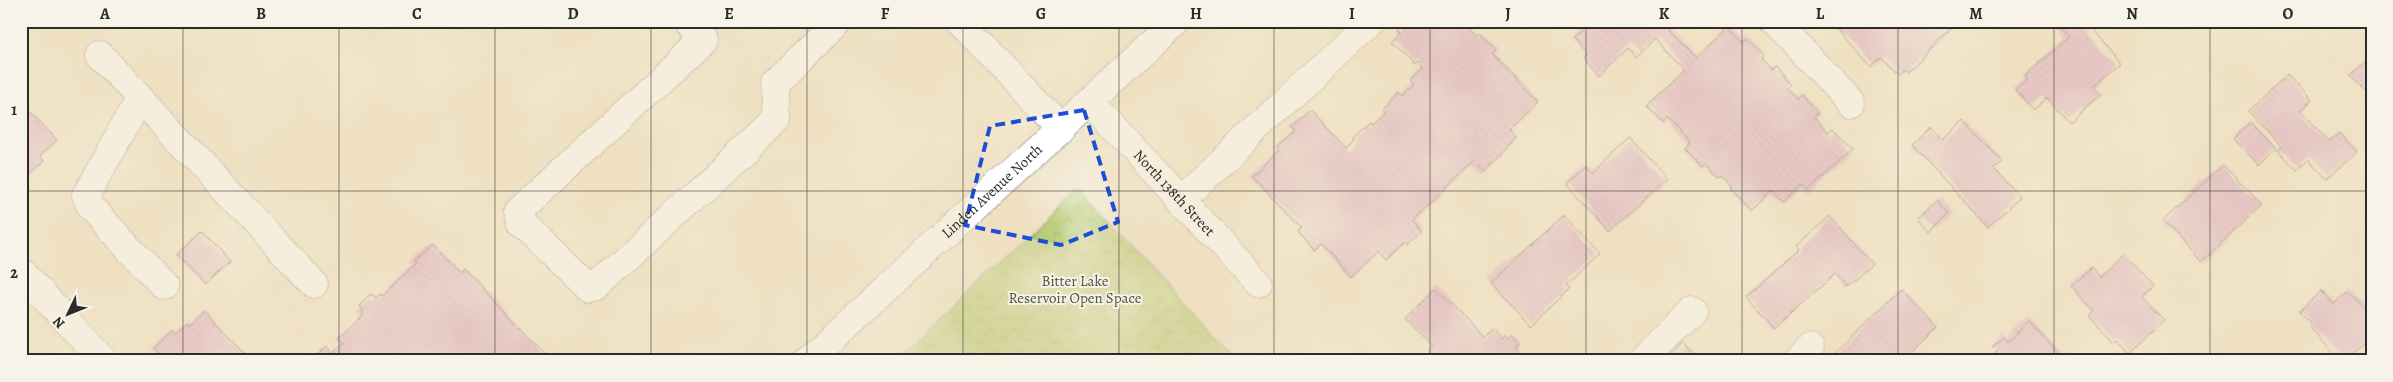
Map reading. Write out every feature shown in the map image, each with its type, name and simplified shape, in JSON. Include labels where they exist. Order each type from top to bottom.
[{"type":"street","points":[[686,21],[703,40],[518,211],[522,224],[588,288],[597,286],[777,120],[775,82],[839,21]]},
{"type":"street","points":[[960,21],[1061,129]]},
{"type":"street","name":"Linden Avenue North","points":[[807,361],[1177,21]]},
{"type":"street","points":[[1181,200],[1371,21]]},
{"type":"street","points":[[1774,21],[1851,103]]},
{"type":"street","points":[[100,56],[314,284]]},
{"type":"street","points":[[140,98],[86,195],[91,208],[164,286]]},
{"type":"street","name":"North 138th Street","points":[[1090,102],[1258,283]]},
{"type":"street","points":[[21,271],[104,361]]},
{"type":"street","points":[[1642,361],[1692,311]]},
{"type":"highlighted area","points":[[1084,110],[1118,222],[1061,245],[965,225],[990,126]]},
{"type":"green space","name":"Bitter Lake Reservoir Open Space","points":[[1079,188],[1236,361],[896,361]]},
{"type":"building","points":[[1408,21],[1462,21],[1477,36],[1480,33],[1496,50],[1492,54],[1538,102],[1509,130],[1516,138],[1486,172],[1475,161],[1412,220],[1422,231],[1407,245],[1405,242],[1386,260],[1379,251],[1351,277],[1321,244],[1314,250],[1298,232],[1302,228],[1252,176],[1280,149],[1278,147],[1296,131],[1292,127],[1310,110],[1346,148],[1354,139],[1352,137],[1369,121],[1371,123],[1384,111],[1381,109],[1398,93],[1402,96],[1414,85],[1410,81],[1423,69],[1418,63],[1415,66],[1392,41],[1402,32],[1399,29]]},
{"type":"building","points":[[1574,21],[1673,21],[1666,28],[1696,58],[1729,26],[1744,42],[1748,38],[1764,56],[1761,59],[1771,70],[1775,67],[1791,84],[1787,87],[1798,99],[1802,95],[1818,113],[1814,117],[1828,132],[1833,128],[1853,149],[1809,190],[1803,184],[1784,202],[1773,191],[1752,211],[1730,188],[1732,186],[1722,175],[1720,177],[1706,163],[1703,166],[1685,148],[1690,142],[1667,119],[1663,123],[1646,106],[1684,70],[1655,39],[1636,57],[1628,48],[1599,76],[1583,58],[1586,55],[1572,40],[1582,30]]},
{"type":"building","points":[[1829,21],[1959,21],[1906,72],[1903,69],[1898,74],[1881,57],[1871,67]]},
{"type":"building","points":[[2066,21],[2083,21],[2120,63],[2094,86],[2101,94],[2069,122],[2047,98],[2033,110],[2015,90],[2028,79],[2025,76],[2069,37],[2060,27]]},
{"type":"building","points":[[2372,55],[2372,98],[2350,76]]},
{"type":"building","points":[[2287,75],[2312,100],[2300,111],[2329,142],[2339,133],[2357,152],[2327,179],[2308,159],[2297,170],[2278,150],[2282,147],[2248,111]]},
{"type":"building","points":[[21,102],[57,140],[40,156],[44,161],[24,180],[21,177]]},
{"type":"building","points":[[1964,121],[2002,161],[1994,169],[2020,197],[1988,227],[1912,145],[1931,127],[1943,140]]},
{"type":"building","points":[[2250,122],[2276,148],[2259,165],[2233,139]]},
{"type":"building","points":[[1630,138],[1667,179],[1610,231],[1567,183],[1586,165],[1593,173]]},
{"type":"building","points":[[2223,165],[2262,205],[2201,262],[2163,221]]},
{"type":"building","points":[[1937,200],[1949,214],[1931,232],[1918,218]]},
{"type":"building","points":[[1564,215],[1600,254],[1566,286],[1569,289],[1531,325],[1491,283]]},
{"type":"building","points":[[1830,216],[1872,264],[1846,287],[1835,274],[1774,328],[1746,297],[1799,250],[1796,247]]},
{"type":"building","points":[[202,231],[230,262],[205,285],[176,255]]},
{"type":"building","points":[[433,245],[460,273],[463,269],[552,361],[312,361],[327,346],[333,353],[344,343],[339,338],[363,315],[361,313],[363,310],[359,306],[371,294],[376,298],[380,294],[382,296],[416,264],[414,261]]},
{"type":"building","points":[[2123,254],[2153,286],[2142,297],[2164,320],[2130,353],[2117,339],[2114,342],[2089,315],[2094,311],[2071,286],[2091,268],[2099,277]]},
{"type":"building","points":[[1436,288],[1483,337],[1492,328],[1502,339],[1505,335],[1508,338],[1512,334],[1520,342],[1516,347],[1529,361],[1438,361],[1428,351],[1432,347],[1405,319]]},
{"type":"building","points":[[1901,289],[1938,327],[1903,361],[1830,361],[1829,359]]},
{"type":"building","points":[[2321,291],[2334,304],[2348,291],[2372,316],[2372,336],[2345,361],[2341,361],[2309,327],[2312,324],[2299,311]]},
{"type":"building","points":[[204,310],[253,361],[165,361],[153,348],[172,330],[175,333],[187,321],[189,324]]},
{"type":"building","points":[[2029,321],[2066,361],[1988,361],[1997,352],[1992,347],[2004,337],[2008,342]]},
{"type":"building","points":[[1683,343],[1701,361],[1666,361]]}]
